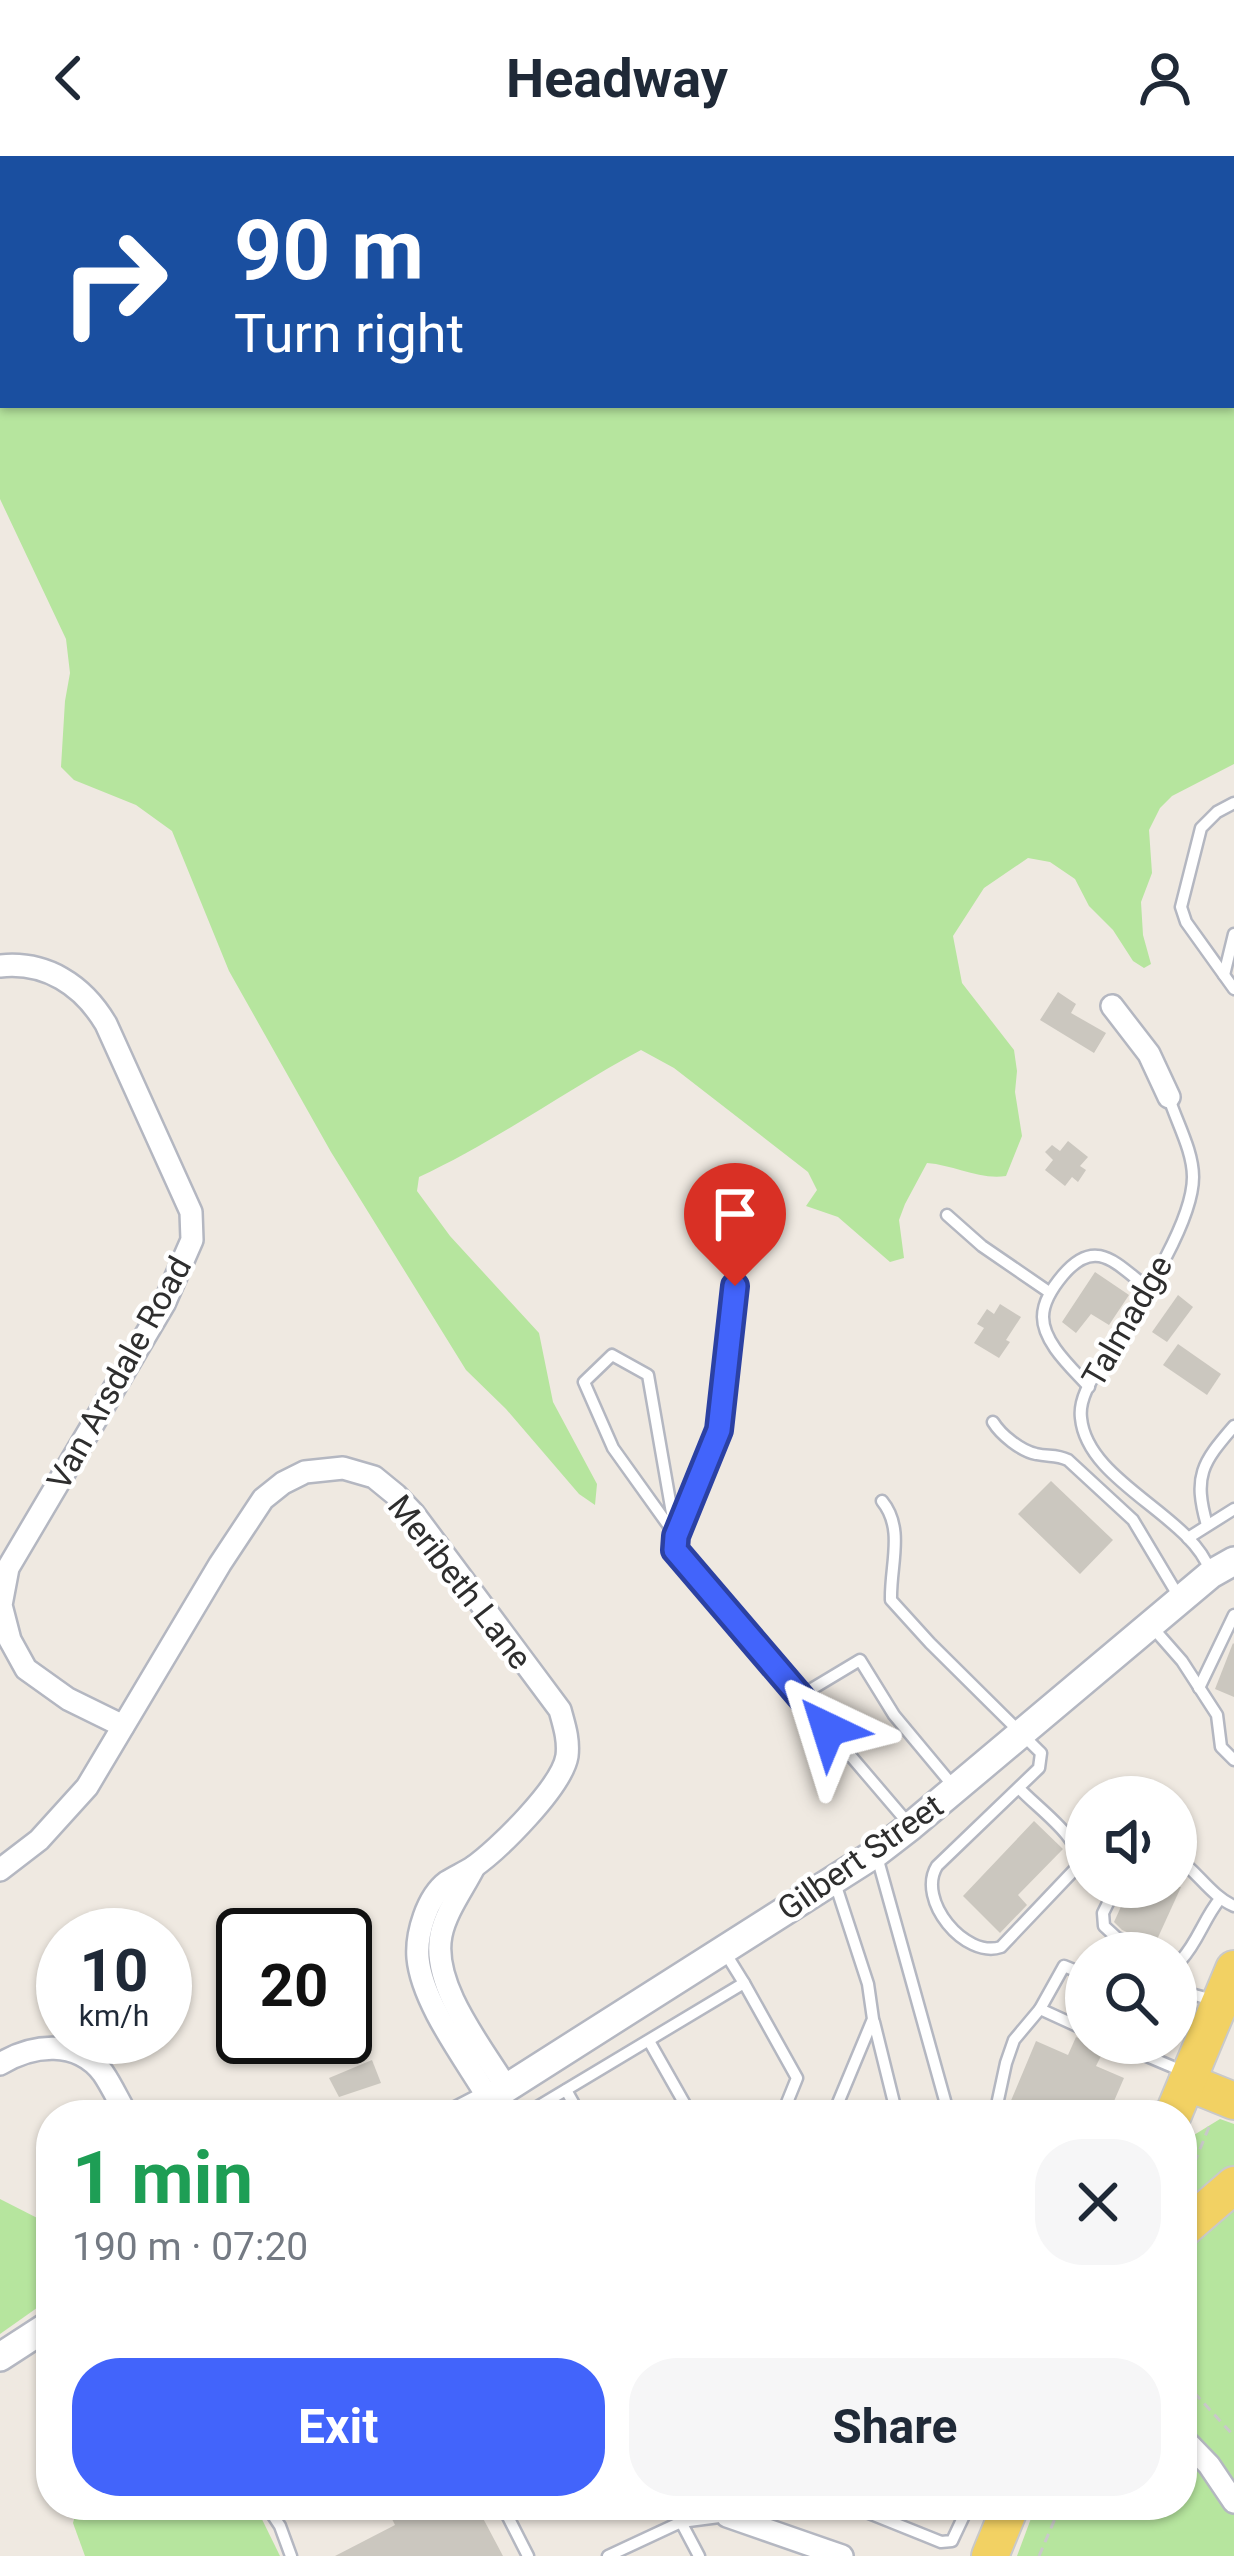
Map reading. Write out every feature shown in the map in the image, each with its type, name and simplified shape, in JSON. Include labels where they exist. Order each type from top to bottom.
[{"type":"main road","points":[[1224,2109],[1183,2090],[1227,1986]]},
{"type":"main road","points":[[1197,2217],[1234,2186]]},
{"type":"main road","points":[[990,2556],[1000,2520]]},
{"type":"street","name":"Van Arsdale Road","points":[[0,966],[35,967],[57,975],[94,1004],[191,1212],[192,1240],[164,1304],[8,1568],[1,1605],[10,1640],[26,1669],[68,1699],[123,1726]]},
{"type":"street","points":[[1112,1006],[1149,1054],[1168,1097]]},
{"type":"street","name":"Meribeth Lane","points":[[0,1870],[39,1840],[87,1787],[263,1498],[305,1472],[343,1468],[374,1477],[414,1514],[560,1710],[568,1736],[567,1758],[559,1778],[474,1867],[443,1884],[418,1940],[418,1961],[435,2007],[497,2093]]},
{"type":"street","name":"Gilbert Street","points":[[485,2100],[876,1853],[1222,1568]]},
{"type":"street","points":[[0,2064],[39,2048],[74,2051],[102,2072],[118,2100]]},
{"type":"street","points":[[0,2357],[36,2334]]},
{"type":"street","points":[[1197,2453],[1234,2501]]},
{"type":"street","points":[[745,2520],[842,2556]]},
{"type":"lane","points":[[1234,803],[1202,828],[1180,907],[1234,989]]},
{"type":"lane","points":[[1224,975],[1234,934]]},
{"type":"lane","name":"Talmadge","points":[[1168,1097],[1192,1166],[1189,1206],[1148,1288],[1089,1387],[1080,1416],[1091,1446],[1206,1560],[1222,1568]]},
{"type":"lane","points":[[947,1215],[982,1246],[1049,1292]]},
{"type":"lane","points":[[1089,1387],[1050,1340],[1043,1318],[1049,1292],[1076,1259],[1086,1255],[1112,1261],[1148,1288]]},
{"type":"lane","points":[[676,1536],[719,1430],[735,1286]]},
{"type":"lane","points":[[676,1536],[613,1448],[584,1382],[612,1355],[648,1375],[676,1536],[675,1550],[911,1826]]},
{"type":"lane","points":[[993,1422],[1000,1433],[1034,1454],[1056,1454],[1068,1460],[1133,1520],[1181,1600]]},
{"type":"lane","points":[[1207,1525],[1199,1497],[1202,1474],[1208,1457],[1234,1426]]},
{"type":"lane","points":[[882,1501],[897,1530],[891,1600],[1041,1753],[1039,1768],[938,1866],[931,1876],[937,1911],[968,1942],[990,1951],[1001,1947],[1079,1865],[1071,1838],[1018,1789]]},
{"type":"lane","points":[[1188,1538],[1234,1509]]},
{"type":"lane","points":[[1198,1688],[1234,1615]]},
{"type":"lane","points":[[1150,1625],[1217,1715],[1221,1748],[1234,1760]]},
{"type":"lane","points":[[800,1696],[860,1660],[894,1714],[956,1790]]},
{"type":"lane","points":[[876,1853],[946,2100]]},
{"type":"lane","points":[[1197,1875],[1220,1900],[1234,1906]]},
{"type":"lane","points":[[834,1879],[868,1984],[893,2100]]},
{"type":"lane","points":[[1197,1935],[1220,1900]]},
{"type":"lane","points":[[723,1949],[797,2078],[788,2100]]},
{"type":"lane","points":[[998,2100],[1014,2040],[1040,2009],[1065,1966]]},
{"type":"lane","points":[[549,2100],[744,1984]]},
{"type":"lane","points":[[1197,1995],[1227,1986]]},
{"type":"lane","points":[[1040,2009],[1065,2020]]},
{"type":"lane","points":[[839,2100],[873,2019]]},
{"type":"lane","points":[[649,2041],[682,2100]]},
{"type":"lane","points":[[1153,2064],[1183,2090]]},
{"type":"lane","points":[[566,2090],[572,2100]]},
{"type":"lane","points":[[276,2520],[291,2556]]},
{"type":"lane","points":[[510,2520],[528,2556]]},
{"type":"lane","points":[[608,2556],[688,2520]]},
{"type":"lane","points":[[886,2520],[940,2542],[952,2541],[962,2520]]},
{"type":"lane","points":[[681,2522],[699,2556]]},
{"type":"path","points":[[1197,2163],[1224,2109]]},
{"type":"path","points":[[1197,2397],[1234,2436]]},
{"type":"path","points":[[1039,2556],[1055,2520]]},
{"type":"green space","points":[[0,408],[1234,408],[1234,764],[1172,796],[1149,830],[1152,873],[1141,902],[1151,964],[1144,968],[1133,961],[1113,930],[1089,906],[1075,879],[1050,862],[1028,858],[984,888],[953,936],[962,983],[1014,1050],[1022,1136],[1006,1176],[927,1163],[899,1220],[904,1258],[890,1262],[838,1217],[806,1206],[817,1190],[808,1172],[674,1068],[641,1050],[419,1177],[417,1191],[450,1236],[539,1333],[553,1402],[597,1484],[595,1505],[579,1494],[466,1370],[331,1152],[229,971],[172,831],[136,805],[74,780],[61,767],[70,673],[66,639],[0,499]]},
{"type":"green space","points":[[1220,2119],[1234,2124],[1234,2556],[1017,2556],[1030,2520],[1197,2520],[1197,2133]]},
{"type":"green space","points":[[0,2199],[36,2217],[36,2309],[0,2334]]},
{"type":"green space","points":[[262,2520],[280,2556],[85,2556],[73,2523]]},
{"type":"building","points":[[1058,992],[1076,1004],[1071,1013],[1106,1033],[1094,1053],[1040,1020]]},
{"type":"building","points":[[1068,1141],[1088,1157],[1080,1166],[1086,1170],[1078,1182],[1072,1177],[1065,1186],[1045,1170],[1053,1160],[1045,1152],[1052,1145],[1060,1151]]},
{"type":"building","points":[[1095,1272],[1129,1295],[1109,1325],[1091,1314],[1076,1333],[1062,1322]]},
{"type":"building","points":[[1178,1295],[1193,1307],[1167,1342],[1152,1332]]},
{"type":"building","points":[[1000,1304],[1021,1317],[999,1358],[974,1343],[984,1328],[977,1324],[987,1309],[994,1314]]},
{"type":"building","points":[[1178,1344],[1221,1374],[1207,1395],[1163,1365]]},
{"type":"building","points":[[1051,1481],[1113,1540],[1080,1574],[1018,1514]]},
{"type":"building","points":[[1234,1644],[1234,1697],[1215,1689]]},
{"type":"building","points":[[1034,1821],[1063,1849],[1018,1895],[1027,1905],[1000,1933],[963,1896]]},
{"type":"building","points":[[1120,1908],[1171,1908],[1160,1932],[1127,1932],[1114,1922]]},
{"type":"building","points":[[1036,2041],[1065,2054],[1065,2064],[1097,2064],[1124,2078],[1114,2100],[1011,2100]]},
{"type":"building","points":[[372,2060],[381,2083],[339,2097],[329,2078],[372,2064]]},
{"type":"building","points":[[392,2520],[484,2520],[503,2556],[335,2556],[395,2525]]},
{"type":"route","points":[[735,1286],[719,1430],[676,1536],[675,1550],[828,1729]]}]
